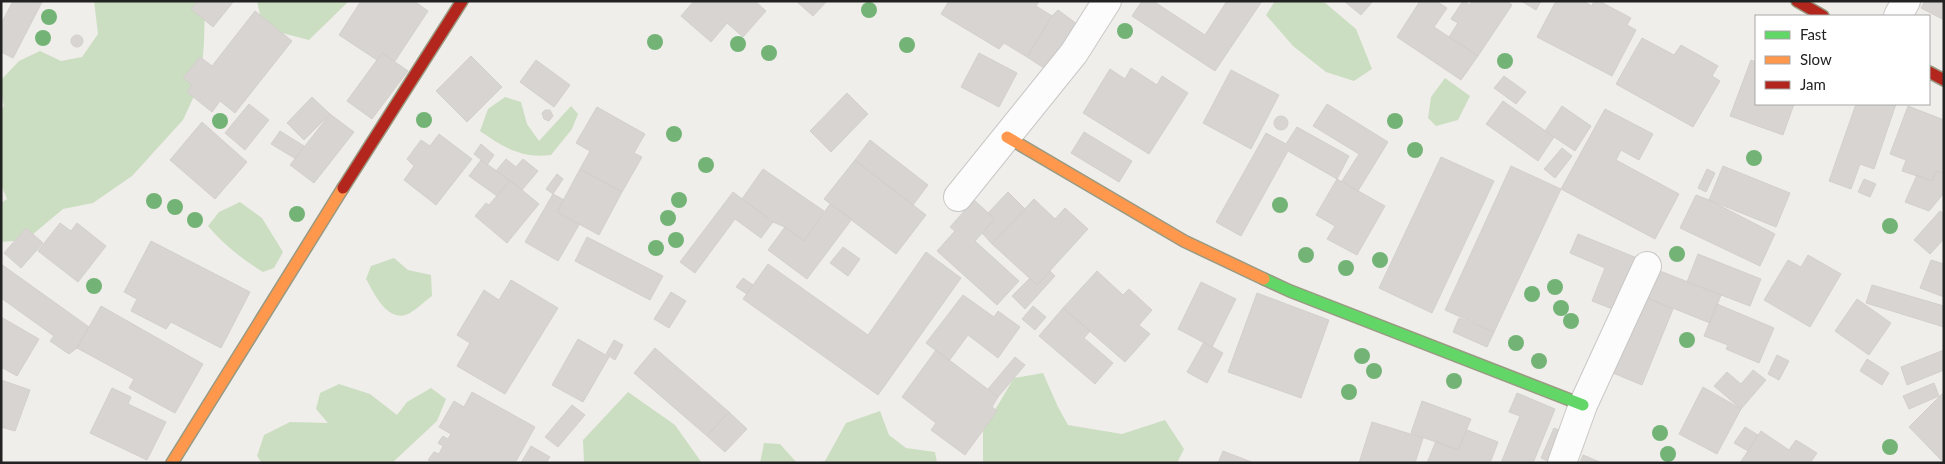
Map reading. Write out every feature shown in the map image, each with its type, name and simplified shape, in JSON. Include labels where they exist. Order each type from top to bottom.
[{"type":"street","points":[[172,463],[249,336],[462,1]]},
{"type":"street","points":[[958,197],[1074,53],[1106,1]]},
{"type":"street","points":[[1797,1],[1821,15]]},
{"type":"street","points":[[1899,15],[1906,1]]},
{"type":"street","points":[[1930,73],[1944,80]]},
{"type":"street","points":[[1007,137],[1184,241],[1290,290],[1583,404]]},
{"type":"street","points":[[1562,463],[1583,404],[1647,266]]},
{"type":"green space","points":[[94,1],[200,1],[205,6],[201,81],[183,120],[132,176],[93,203],[63,209],[26,240],[1,242],[1,203],[7,199],[1,185],[1,110],[4,106],[1,80],[19,61],[40,51],[61,61],[82,57],[98,34]]},
{"type":"green space","points":[[257,1],[349,1],[309,40],[263,28]]},
{"type":"green space","points":[[1275,1],[1323,1],[1356,29],[1372,69],[1354,81],[1326,72],[1293,46],[1266,15]]},
{"type":"green space","points":[[1445,78],[1470,96],[1458,120],[1436,126],[1428,118],[1431,97]]},
{"type":"green space","points":[[505,97],[521,102],[527,124],[539,141],[571,106],[578,114],[572,129],[551,155],[540,156],[521,153],[505,147],[480,131],[488,109]]},
{"type":"green space","points":[[240,202],[262,218],[283,252],[274,268],[263,272],[234,251],[208,226],[219,212]]},
{"type":"green space","points":[[394,258],[408,270],[431,275],[432,296],[410,313],[402,316],[395,315],[383,306],[366,279],[371,266]]},
{"type":"green space","points":[[1043,373],[1068,425],[1122,434],[1165,420],[1184,449],[1177,463],[983,463],[983,430],[1014,378]]},
{"type":"green space","points":[[339,384],[370,394],[397,415],[407,402],[431,388],[446,399],[437,421],[392,463],[262,463],[257,456],[264,435],[290,422],[328,423],[316,409],[320,393]]},
{"type":"green space","points":[[628,392],[675,425],[702,463],[584,463],[583,440]]},
{"type":"green space","points":[[880,411],[889,435],[906,448],[935,452],[937,463],[815,463],[825,461],[846,423]]},
{"type":"green space","points":[[764,443],[780,444],[797,463],[760,463]]},
{"type":"building","points":[[13,1],[42,2],[13,58],[1,52],[1,24]]},
{"type":"building","points":[[198,1],[234,1],[213,27],[191,9]]},
{"type":"building","points":[[361,1],[414,1],[428,11],[395,61],[382,53],[377,60],[339,35]]},
{"type":"building","points":[[694,1],[755,1],[766,11],[743,37],[727,23],[711,42],[681,16]]},
{"type":"building","points":[[796,1],[827,1],[813,16]]},
{"type":"building","points":[[949,1],[1039,1],[1036,6],[1052,16],[1027,57],[1004,43],[999,49],[941,14]]},
{"type":"building","points":[[1142,1],[1153,1],[1205,35],[1227,1],[1262,1],[1215,71],[1132,16]]},
{"type":"building","points":[[1344,1],[1373,1],[1361,15]]},
{"type":"building","points":[[1420,1],[1436,1],[1447,8],[1434,27],[1478,56],[1461,80],[1397,37]]},
{"type":"building","points":[[1463,1],[1470,5],[1472,1],[1507,1],[1512,5],[1478,56],[1449,37],[1458,23],[1451,19]]},
{"type":"building","points":[[1521,1],[1541,1],[1536,10]]},
{"type":"building","points":[[1556,1],[1583,1],[1592,6],[1594,1],[1599,1],[1631,18],[1627,25],[1636,30],[1612,76],[1537,37]]},
{"type":"building","points":[[1925,1],[1944,1],[1944,20],[1921,8]]},
{"type":"building","points":[[1058,10],[1081,27],[1050,72],[1027,57],[1052,16]]},
{"type":"building","points":[[255,11],[292,41],[235,113],[220,101],[212,112],[187,92],[192,85],[183,78],[200,57],[212,66]]},
{"type":"building","points":[[75,35],[79,35],[83,41],[79,47],[75,47],[71,43],[71,39]]},
{"type":"building","points":[[1642,38],[1674,55],[1681,45],[1718,66],[1712,76],[1720,81],[1693,127],[1616,84]]},
{"type":"building","points":[[382,53],[408,71],[372,119],[347,101]]},
{"type":"building","points":[[979,53],[1017,73],[999,107],[961,87]]},
{"type":"building","points":[[471,56],[502,87],[467,122],[436,91]]},
{"type":"building","points":[[536,60],[570,85],[554,107],[520,82]]},
{"type":"building","points":[[1751,60],[1755,62],[1755,105],[1794,105],[1783,135],[1730,116]]},
{"type":"building","points":[[1131,68],[1157,85],[1162,76],[1188,93],[1149,154],[1083,113],[1110,69],[1125,79]]},
{"type":"building","points":[[1231,70],[1279,95],[1251,149],[1203,123]]},
{"type":"building","points":[[1504,76],[1526,92],[1516,104],[1494,88]]},
{"type":"building","points":[[847,93],[868,114],[831,152],[810,131]]},
{"type":"building","points":[[312,97],[330,114],[304,140],[287,123]]},
{"type":"building","points":[[1503,101],[1554,137],[1538,161],[1486,124]]},
{"type":"building","points":[[249,104],[269,120],[245,150],[225,133]]},
{"type":"building","points":[[1327,104],[1388,142],[1358,191],[1342,181],[1359,154],[1313,126]]},
{"type":"building","points":[[1856,105],[1896,105],[1874,169],[1860,164],[1851,189],[1829,181]]},
{"type":"building","points":[[1562,106],[1591,126],[1575,151],[1545,131]]},
{"type":"building","points":[[1908,106],[1944,120],[1944,174],[1936,171],[1932,181],[1902,171],[1906,160],[1890,154]]},
{"type":"building","points":[[597,107],[645,134],[634,153],[642,157],[622,192],[580,169],[590,151],[576,143]]},
{"type":"building","points":[[1605,109],[1653,134],[1639,160],[1621,150],[1616,160],[1679,194],[1655,239],[1561,189]]},
{"type":"building","points":[[545,110],[550,110],[553,116],[549,121],[544,119],[542,113]]},
{"type":"building","points":[[330,114],[354,132],[314,183],[290,165]]},
{"type":"building","points":[[1278,116],[1284,116],[1288,123],[1284,130],[1278,130],[1274,126],[1274,120]]},
{"type":"building","points":[[202,122],[247,162],[215,199],[170,160]]},
{"type":"building","points":[[1297,127],[1349,156],[1337,179],[1288,151],[1241,236],[1216,222],[1266,133],[1286,144]]},
{"type":"building","points":[[280,131],[304,146],[296,159],[271,144]]},
{"type":"building","points":[[1084,132],[1132,161],[1119,182],[1071,153]]},
{"type":"building","points":[[439,134],[472,159],[436,205],[404,180],[414,166],[407,159],[421,140],[430,146]]},
{"type":"building","points":[[870,140],[928,185],[913,205],[855,160]]},
{"type":"building","points":[[481,144],[494,155],[487,165],[474,154]]},
{"type":"building","points":[[1562,148],[1572,156],[1555,178],[1544,169]]},
{"type":"building","points":[[1441,157],[1494,181],[1432,313],[1379,288]]},
{"type":"building","points":[[506,159],[516,167],[523,159],[538,171],[522,190],[496,171]]},
{"type":"building","points":[[481,160],[510,180],[497,196],[469,176]]},
{"type":"building","points":[[855,160],[926,215],[896,254],[824,199]]},
{"type":"building","points":[[1511,166],[1561,189],[1494,332],[1445,310]]},
{"type":"building","points":[[1723,166],[1790,193],[1776,227],[1709,200]]},
{"type":"building","points":[[580,169],[622,192],[599,235],[557,212]]},
{"type":"building","points":[[763,169],[824,211],[804,241],[785,227],[773,222],[742,199]]},
{"type":"building","points":[[1707,169],[1715,173],[1706,192],[1698,188]]},
{"type":"building","points":[[1936,171],[1944,174],[1944,193],[1929,211],[1905,202],[1917,175],[1932,181]]},
{"type":"building","points":[[557,174],[563,179],[553,194],[546,189]]},
{"type":"building","points":[[1337,179],[1385,206],[1357,255],[1327,239],[1335,226],[1316,215]]},
{"type":"building","points":[[1864,179],[1876,184],[1870,197],[1858,192]]},
{"type":"building","points":[[510,180],[539,204],[507,243],[475,216],[486,203],[489,205]]},
{"type":"building","points":[[733,192],[773,222],[761,238],[735,219],[695,273],[680,262]]},
{"type":"building","points":[[1008,192],[1025,209],[992,244],[982,233],[995,219],[988,213]]},
{"type":"building","points":[[553,194],[564,200],[557,212],[579,225],[558,261],[525,242]]},
{"type":"building","points":[[1696,195],[1775,234],[1760,266],[1680,228]]},
{"type":"building","points":[[1034,199],[1055,219],[1065,208],[1088,229],[1037,285],[992,244]]},
{"type":"building","points":[[974,200],[995,219],[975,241],[1019,281],[997,305],[937,251],[955,231],[950,227]]},
{"type":"building","points":[[830,204],[852,219],[807,279],[768,250],[785,227],[804,241]]},
{"type":"building","points":[[1940,211],[1944,214],[1944,239],[1930,254],[1914,240]]},
{"type":"building","points":[[60,223],[71,231],[77,223],[106,246],[78,282],[38,251]]},
{"type":"building","points":[[26,228],[43,243],[21,268],[4,253]]},
{"type":"building","points":[[1578,234],[1642,260],[1620,312],[1592,301],[1605,268],[1570,253]]},
{"type":"building","points":[[587,237],[663,276],[650,300],[575,261]]},
{"type":"building","points":[[151,241],[250,292],[221,348],[171,322],[166,329],[131,311],[137,299],[124,292]]},
{"type":"building","points":[[843,247],[860,259],[848,276],[830,263]]},
{"type":"building","points":[[926,252],[961,278],[878,395],[743,299],[768,264],[868,335]]},
{"type":"building","points":[[1698,254],[1761,279],[1750,306],[1687,282]]},
{"type":"building","points":[[1808,255],[1841,274],[1810,327],[1764,300],[1788,260],[1801,267]]},
{"type":"building","points":[[1931,260],[1944,264],[1944,297],[1920,288]]},
{"type":"building","points":[[1,264],[89,327],[77,348],[69,354],[50,341],[54,336],[1,298]]},
{"type":"building","points":[[1655,269],[1721,295],[1710,323],[1645,297]]},
{"type":"building","points":[[1050,271],[1055,276],[1025,309],[1012,296],[1030,278],[1037,285]]},
{"type":"building","points":[[1097,271],[1123,295],[1129,289],[1152,310],[1139,325],[1150,334],[1125,362],[1063,308]]},
{"type":"building","points":[[743,278],[753,285],[747,294],[736,287]]},
{"type":"building","points":[[511,280],[558,308],[505,394],[457,366],[470,343],[457,335],[484,290],[499,300]]},
{"type":"building","points":[[1201,282],[1236,299],[1212,347],[1178,329]]},
{"type":"building","points":[[1872,285],[1944,306],[1944,327],[1866,303]]},
{"type":"building","points":[[671,292],[686,301],[669,328],[654,319]]},
{"type":"building","points":[[1257,293],[1329,320],[1301,398],[1228,372]]},
{"type":"building","points":[[963,295],[994,317],[998,311],[1020,327],[998,358],[968,335],[949,361],[926,343]]},
{"type":"building","points":[[1645,297],[1673,309],[1642,385],[1613,373]]},
{"type":"building","points":[[1857,299],[1891,323],[1869,355],[1835,331]]},
{"type":"building","points":[[1717,304],[1774,328],[1759,363],[1726,349],[1728,345],[1704,336]]},
{"type":"building","points":[[101,306],[203,364],[175,413],[129,388],[134,379],[77,348]]},
{"type":"building","points":[[1033,306],[1046,317],[1035,330],[1022,319]]},
{"type":"building","points":[[1063,308],[1090,331],[1084,338],[1113,363],[1095,384],[1039,336]]},
{"type":"building","points":[[1,317],[39,339],[17,376],[1,367]]},
{"type":"building","points":[[1459,318],[1494,332],[1487,347],[1453,332]]},
{"type":"building","points":[[578,339],[609,357],[583,402],[552,385]]},
{"type":"building","points":[[614,340],[623,345],[615,360],[606,354]]},
{"type":"building","points":[[1204,342],[1223,353],[1207,383],[1187,372]]},
{"type":"building","points":[[655,348],[729,412],[707,436],[634,373]]},
{"type":"building","points":[[936,350],[998,397],[992,407],[997,411],[965,455],[931,430],[936,423],[902,397]]},
{"type":"building","points":[[1944,350],[1944,370],[1907,385],[1901,367]]},
{"type":"building","points":[[1777,355],[1789,361],[1779,380],[1768,374]]},
{"type":"building","points":[[1015,357],[1025,365],[998,397],[988,389]]},
{"type":"building","points":[[1867,359],[1889,373],[1882,385],[1860,371]]},
{"type":"building","points":[[1753,370],[1766,380],[1741,409],[1714,386],[1727,372],[1741,384]]},
{"type":"building","points":[[1,380],[30,390],[15,431],[1,427]]},
{"type":"building","points":[[1934,383],[1939,396],[1909,409],[1903,396]]},
{"type":"building","points":[[1703,387],[1741,409],[1717,454],[1679,434]]},
{"type":"building","points":[[112,388],[131,397],[128,404],[166,422],[147,460],[90,433]]},
{"type":"building","points":[[472,392],[535,427],[515,463],[434,463],[428,460],[434,452],[439,454],[443,446],[438,443],[443,436],[448,439],[451,434],[439,427],[454,401],[464,407]]},
{"type":"building","points":[[1944,392],[1944,463],[1909,427]]},
{"type":"building","points":[[1517,393],[1555,409],[1533,463],[1501,463],[1520,416],[1509,412]]},
{"type":"building","points":[[1422,401],[1471,419],[1458,450],[1411,433]]},
{"type":"building","points":[[572,405],[585,415],[558,447],[545,437]]},
{"type":"building","points":[[729,412],[747,429],[725,452],[707,436]]},
{"type":"building","points":[[1372,422],[1423,438],[1415,463],[1359,463]]},
{"type":"building","points":[[1745,427],[1758,435],[1748,451],[1734,443]]},
{"type":"building","points":[[1554,428],[1568,434],[1552,463],[1541,458]]},
{"type":"building","points":[[1467,430],[1498,442],[1490,463],[1427,463],[1436,441],[1458,450]]},
{"type":"building","points":[[1761,431],[1789,450],[1796,440],[1817,453],[1810,463],[1740,463]]},
{"type":"building","points":[[531,446],[550,457],[546,463],[521,463]]},
{"type":"building","points":[[1223,451],[1254,463],[1218,463]]},
{"type":"building","points":[[1583,455],[1602,463],[1580,463]]},
{"type":"traffic: fast","points":[[1264,279],[1290,291],[1583,405]]},
{"type":"traffic: slow","points":[[1007,137],[1184,241],[1264,279]]},
{"type":"traffic: slow","points":[[172,463],[343,188]]},
{"type":"traffic: jam","points":[[343,188],[462,1]]},
{"type":"traffic: jam","points":[[1797,1],[1821,15]]},
{"type":"traffic: jam","points":[[1930,73],[1944,80]]}]
